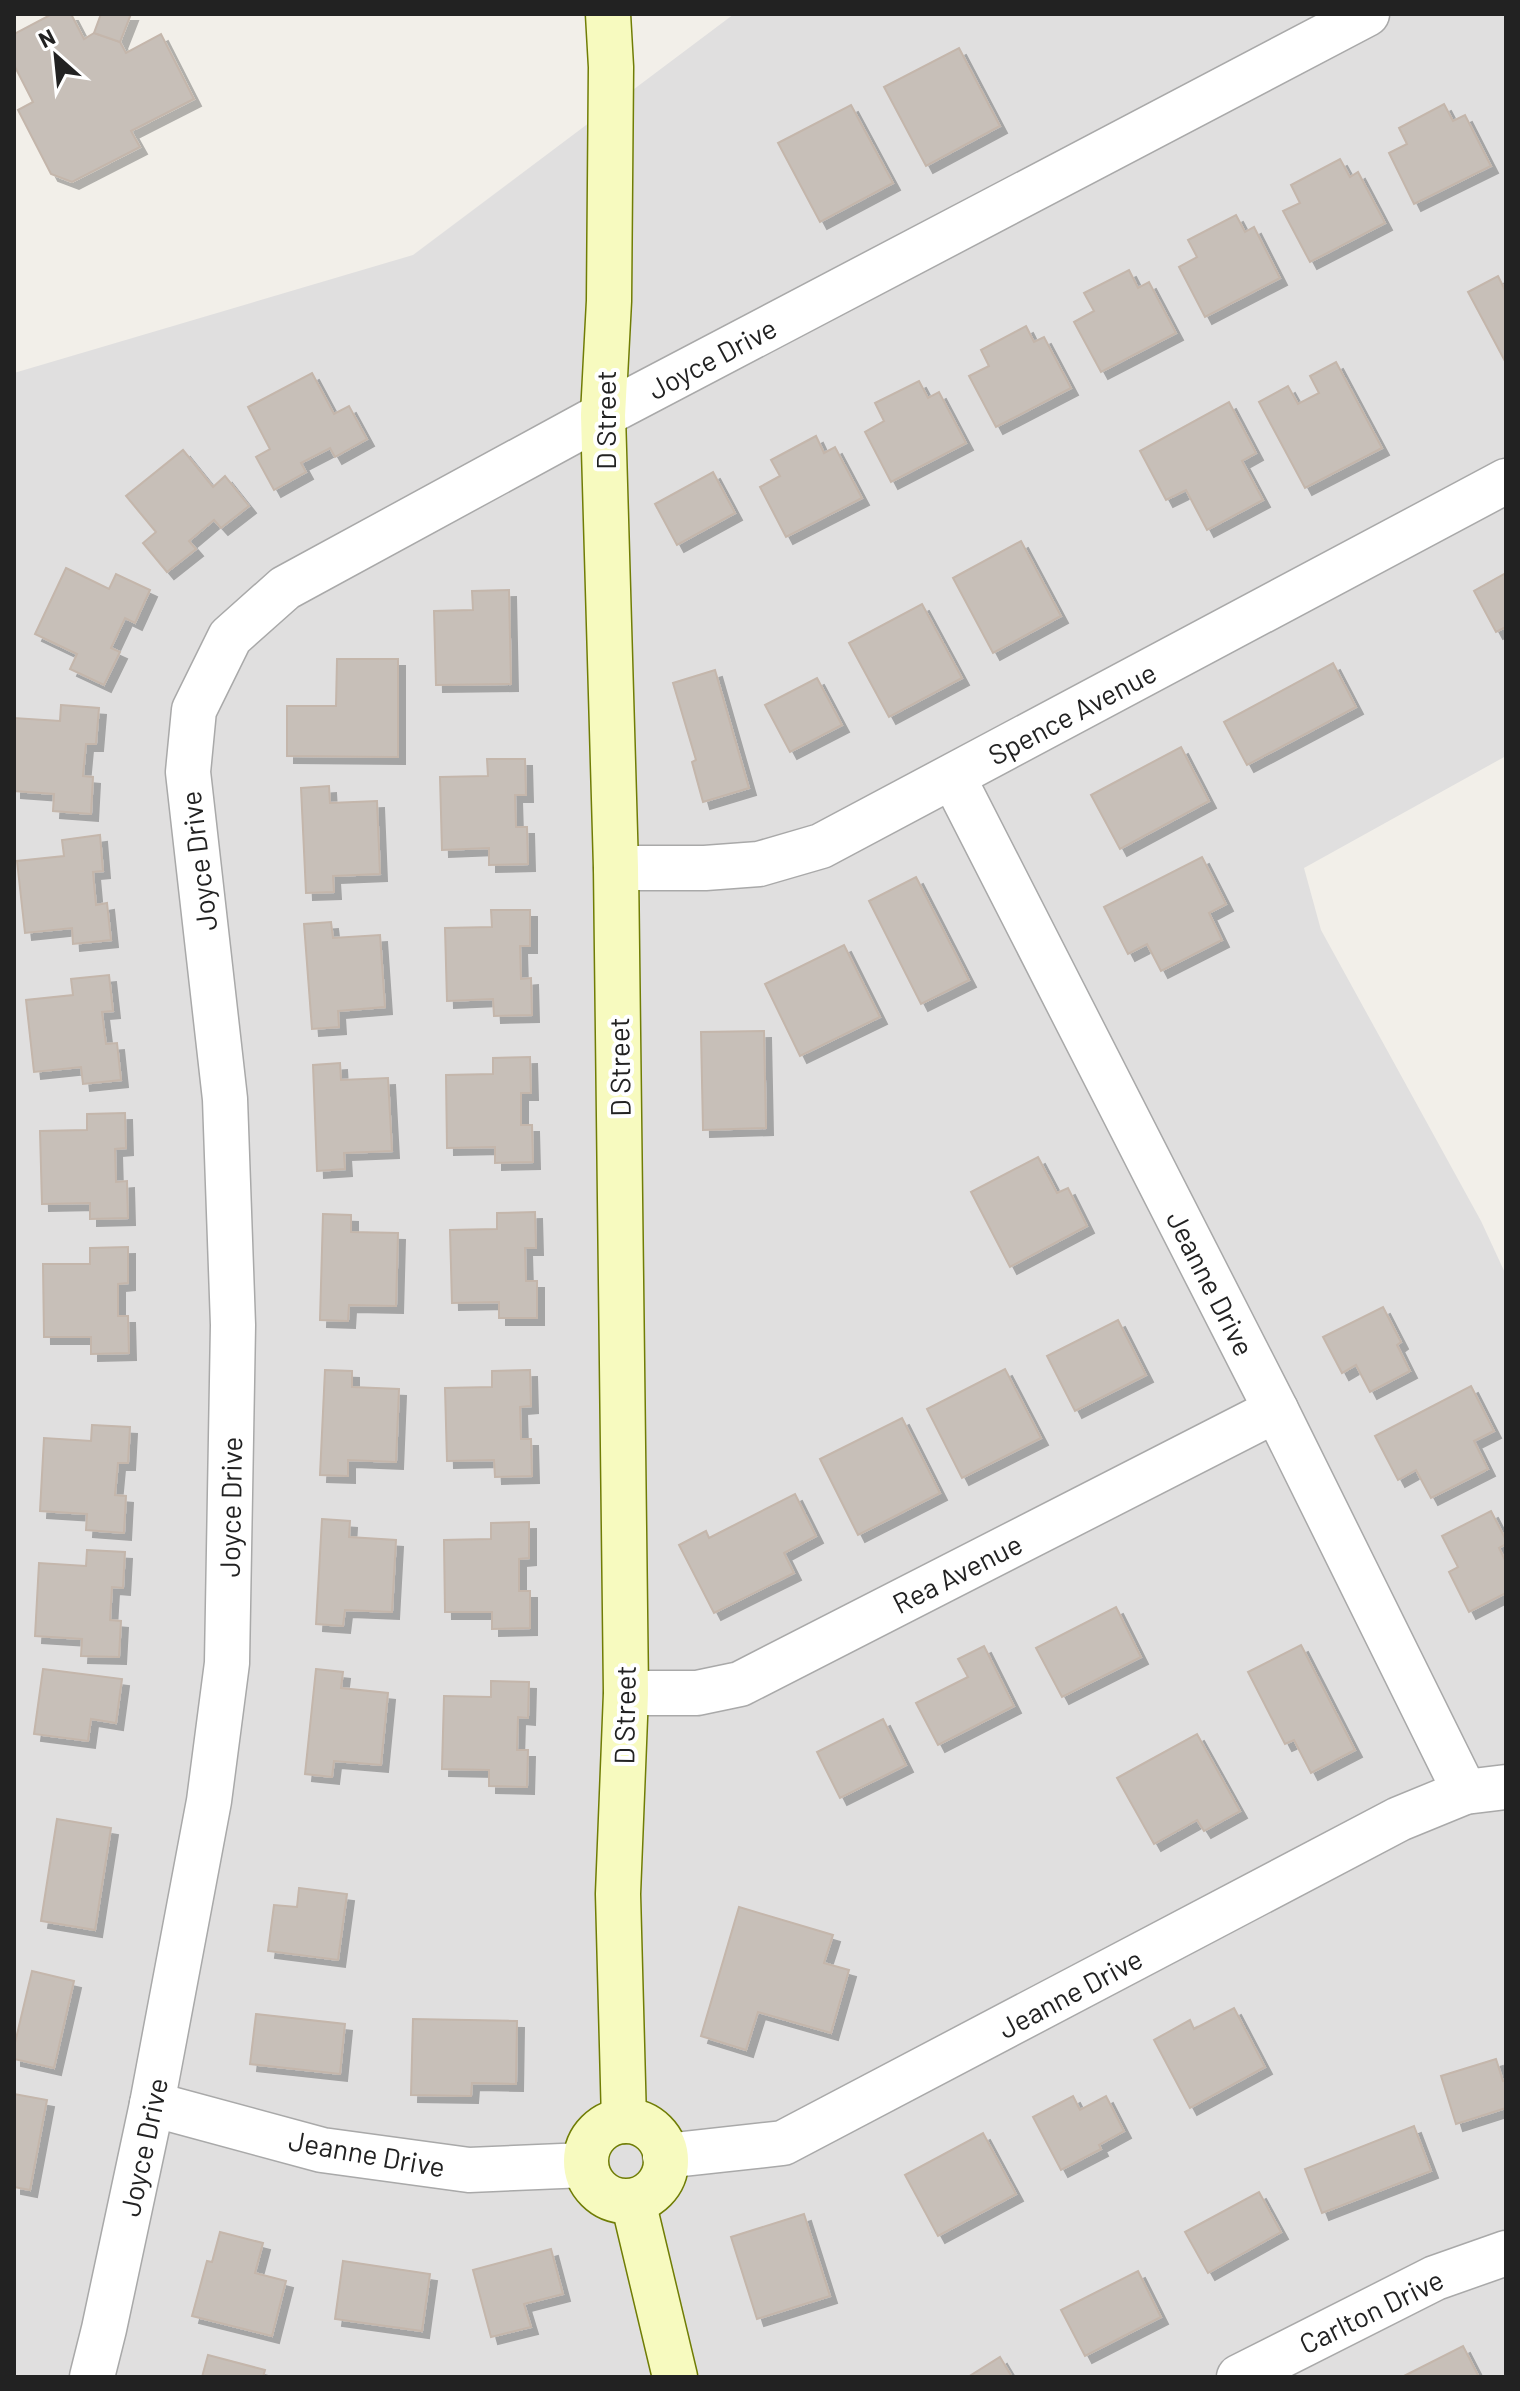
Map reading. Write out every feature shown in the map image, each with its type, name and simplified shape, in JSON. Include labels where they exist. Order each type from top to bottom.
[{"type":"street","name":"D Street","points":[[608,14],[611,67],[609,270],[603,415],[616,868],[626,1693],[618,1894],[624,2121]]},
{"type":"street","name":"Joyce Drive","points":[[92,2377],[152,2104],[209,1801],[227,1663],[233,1325],[225,1099],[188,772],[194,710],[230,637],[285,588],[603,415],[1367,14]]},
{"type":"street","name":"Spence Avenue","points":[[616,868],[705,868],[759,864],[821,846],[1506,481]]},
{"type":"street","name":"Jeanne Drive","points":[[665,2156],[783,2143],[1399,1819],[1485,1790],[1276,1410],[953,777]]},
{"type":"street","name":"Rea Avenue","points":[[626,1693],[697,1693],[740,1684],[1276,1410]]},
{"type":"street","name":"Jeanne Drive","points":[[152,2104],[337,2152],[469,2170],[586,2165]]},
{"type":"street","points":[[624,2121],[637,2122],[648,2128],[658,2137],[665,2156],[663,2176],[657,2187],[633,2201],[619,2201],[606,2196],[589,2178],[586,2165],[587,2152],[600,2130],[624,2121]]},
{"type":"street","points":[[633,2201],[675,2377]]},
{"type":"street","name":"Carlton Drive","points":[[1239,2377],[1435,2278],[1506,2253]]},
{"type":"shaded area","points":[[734,14],[1506,14],[1506,756],[1304,868],[1321,930],[1481,1221],[1506,1275],[1506,2377],[14,2377],[14,373],[413,255]]},
{"type":"building","points":[[52,14],[71,14],[84,39],[94,33],[120,42],[126,53],[161,34],[194,99],[131,131],[140,147],[72,182],[51,174],[18,110],[33,102],[14,65],[14,34]]},
{"type":"building","points":[[101,14],[131,14],[120,42],[94,33]]},
{"type":"building","points":[[959,48],[1000,126],[926,166],[884,87]]},
{"type":"building","points":[[1444,104],[1453,121],[1465,115],[1491,166],[1414,204],[1389,153],[1407,144],[1399,128]]},
{"type":"building","points":[[851,105],[893,183],[820,222],[778,143]]},
{"type":"building","points":[[1340,159],[1350,177],[1358,172],[1385,223],[1310,262],[1283,211],[1300,203],[1291,185]]},
{"type":"building","points":[[1236,215],[1245,232],[1254,227],[1280,278],[1205,317],[1179,267],[1197,257],[1188,240]]},
{"type":"building","points":[[1129,270],[1138,288],[1149,282],[1176,333],[1101,372],[1074,322],[1094,311],[1084,293]]},
{"type":"building","points":[[1498,276],[1506,292],[1506,363],[1468,292]]},
{"type":"building","points":[[1026,326],[1034,342],[1044,337],[1071,388],[996,427],[969,376],[989,366],[981,350]]},
{"type":"building","points":[[1336,362],[1382,448],[1305,488],[1259,402],[1288,386],[1298,404],[1319,393],[1310,376]]},
{"type":"building","points":[[312,373],[334,414],[349,406],[367,439],[335,457],[330,448],[301,463],[306,472],[274,490],[256,457],[270,449],[248,407]]},
{"type":"building","points":[[919,381],[928,398],[939,392],[966,443],[891,482],[865,432],[884,421],[875,403]]},
{"type":"building","points":[[1229,402],[1256,453],[1242,461],[1263,500],[1207,530],[1186,490],[1166,500],[1140,451]]},
{"type":"building","points":[[816,436],[824,453],[835,447],[862,498],[786,537],[760,487],[780,476],[771,460]]},
{"type":"building","points":[[183,450],[213,487],[225,476],[249,506],[221,528],[214,520],[189,541],[196,549],[167,572],[143,543],[156,532],[126,496]]},
{"type":"building","points":[[713,472],[735,513],[677,545],[655,504]]},
{"type":"building","points":[[1021,541],[1061,616],[993,653],[953,578]]},
{"type":"building","points":[[66,568],[109,589],[116,574],[150,590],[135,623],[125,618],[111,648],[120,652],[104,685],[70,669],[77,654],[35,634]]},
{"type":"building","points":[[1506,573],[1506,627],[1496,632],[1474,591]]},
{"type":"building","points":[[509,590],[511,684],[436,685],[434,611],[473,610],[472,591]]},
{"type":"building","points":[[922,604],[962,678],[889,717],[849,643]]},
{"type":"building","points":[[337,659],[398,659],[398,757],[287,756],[287,706],[336,706]]},
{"type":"building","points":[[1333,663],[1356,707],[1247,765],[1224,722]]},
{"type":"building","points":[[715,670],[749,788],[703,802],[692,762],[696,760],[673,683]]},
{"type":"building","points":[[817,678],[842,725],[790,752],[765,705]]},
{"type":"building","points":[[61,705],[99,708],[96,744],[86,744],[83,776],[93,777],[91,814],[53,811],[54,794],[14,791],[14,718],[60,721]]},
{"type":"building","points":[[1181,747],[1209,801],[1120,849],[1091,795]]},
{"type":"building","points":[[487,759],[525,759],[526,795],[515,795],[516,827],[527,827],[528,864],[489,865],[489,848],[442,850],[440,777],[488,776]]},
{"type":"building","points":[[329,786],[330,803],[377,801],[380,874],[333,876],[334,892],[306,893],[301,788]]},
{"type":"building","points":[[100,835],[103,871],[93,872],[96,905],[107,903],[111,940],[73,944],[72,928],[25,933],[17,861],[64,856],[62,840]]},
{"type":"building","points":[[1202,857],[1226,904],[1209,913],[1222,940],[1161,971],[1147,944],[1128,954],[1104,907]]},
{"type":"building","points":[[916,877],[969,980],[921,1004],[869,901]]},
{"type":"building","points":[[491,910],[530,910],[530,946],[520,946],[521,979],[531,978],[532,1015],[494,1016],[493,999],[447,1001],[445,928],[492,927]]},
{"type":"building","points":[[331,922],[333,938],[380,935],[385,1007],[338,1011],[339,1027],[312,1029],[304,924]]},
{"type":"building","points":[[844,945],[880,1017],[800,1056],[765,984]]},
{"type":"building","points":[[109,975],[113,1011],[102,1012],[106,1044],[117,1043],[121,1080],[83,1084],[81,1067],[34,1072],[26,1000],[73,995],[71,979]]},
{"type":"building","points":[[764,1031],[766,1128],[703,1130],[701,1032]]},
{"type":"building","points":[[530,1057],[531,1093],[521,1093],[521,1125],[532,1125],[533,1162],[495,1163],[495,1147],[447,1148],[446,1075],[493,1074],[493,1058]]},
{"type":"building","points":[[340,1063],[341,1080],[388,1078],[392,1151],[344,1153],[345,1169],[317,1171],[313,1065]]},
{"type":"building","points":[[125,1113],[126,1148],[115,1149],[116,1182],[127,1181],[128,1218],[90,1219],[90,1203],[42,1204],[40,1131],[87,1130],[87,1114]]},
{"type":"building","points":[[1038,1157],[1057,1193],[1068,1188],[1087,1226],[1010,1267],[971,1192]]},
{"type":"building","points":[[535,1212],[536,1248],[525,1248],[526,1281],[537,1281],[537,1318],[499,1318],[499,1302],[452,1303],[450,1230],[497,1229],[497,1213]]},
{"type":"building","points":[[323,1214],[351,1215],[351,1232],[398,1233],[396,1306],[349,1305],[348,1321],[320,1320]]},
{"type":"building","points":[[128,1247],[128,1283],[118,1284],[118,1316],[128,1316],[129,1353],[91,1354],[91,1337],[44,1337],[43,1264],[90,1264],[90,1248]]},
{"type":"building","points":[[1383,1307],[1401,1342],[1397,1345],[1410,1371],[1370,1392],[1356,1365],[1342,1373],[1323,1337]]},
{"type":"building","points":[[1118,1320],[1146,1375],[1075,1411],[1047,1356]]},
{"type":"building","points":[[1005,1369],[1041,1438],[962,1478],[927,1409]]},
{"type":"building","points":[[325,1370],[352,1371],[352,1387],[399,1389],[396,1462],[348,1460],[348,1476],[320,1475]]},
{"type":"building","points":[[530,1370],[531,1406],[520,1407],[521,1439],[531,1439],[532,1476],[495,1477],[494,1460],[447,1461],[445,1388],[492,1387],[492,1371]]},
{"type":"building","points":[[1471,1386],[1494,1431],[1474,1441],[1488,1469],[1431,1498],[1416,1470],[1398,1480],[1375,1436]]},
{"type":"building","points":[[902,1418],[940,1493],[858,1535],[820,1459]]},
{"type":"building","points":[[92,1425],[130,1427],[128,1463],[118,1463],[115,1495],[126,1496],[124,1533],[86,1530],[87,1514],[40,1511],[44,1438],[91,1441]]},
{"type":"building","points":[[795,1494],[816,1536],[784,1553],[794,1573],[714,1613],[679,1545],[706,1531],[709,1538]]},
{"type":"building","points":[[1491,1511],[1506,1540],[1506,1544],[1499,1548],[1506,1562],[1506,1593],[1469,1612],[1449,1572],[1458,1567],[1442,1536]]},
{"type":"building","points":[[322,1519],[350,1521],[349,1537],[396,1540],[392,1612],[345,1610],[343,1626],[316,1624]]},
{"type":"building","points":[[529,1522],[529,1558],[519,1559],[519,1591],[530,1591],[530,1628],[492,1629],[492,1612],[445,1612],[444,1540],[491,1539],[491,1523]]},
{"type":"building","points":[[87,1550],[125,1552],[123,1588],[112,1587],[110,1620],[121,1621],[119,1657],[81,1656],[82,1639],[35,1636],[39,1563],[86,1566]]},
{"type":"building","points":[[1116,1607],[1141,1657],[1062,1697],[1036,1648]]},
{"type":"building","points":[[1301,1645],[1355,1750],[1311,1773],[1294,1740],[1285,1744],[1248,1672]]},
{"type":"building","points":[[984,1646],[1014,1706],[938,1745],[916,1703],[968,1677],[958,1659]]},
{"type":"building","points":[[43,1669],[122,1679],[116,1723],[91,1719],[88,1741],[34,1734]]},
{"type":"building","points":[[316,1669],[343,1672],[341,1688],[388,1693],[381,1765],[334,1761],[332,1777],[305,1774]]},
{"type":"building","points":[[491,1681],[529,1682],[528,1718],[518,1717],[517,1750],[528,1750],[527,1787],[489,1786],[489,1770],[442,1769],[444,1696],[491,1697]]},
{"type":"building","points":[[883,1719],[906,1765],[840,1798],[817,1752]]},
{"type":"building","points":[[1197,1734],[1240,1811],[1204,1831],[1197,1820],[1154,1844],[1117,1778]]},
{"type":"building","points":[[57,1819],[111,1828],[95,1930],[41,1921]]},
{"type":"building","points":[[299,1888],[347,1894],[338,1960],[268,1951],[274,1905],[297,1907]]},
{"type":"building","points":[[739,1907],[833,1935],[824,1963],[849,1970],[831,2033],[758,2012],[746,2050],[701,2036]]},
{"type":"building","points":[[32,1971],[74,1981],[54,2068],[14,2059],[14,2047]]},
{"type":"building","points":[[1234,2008],[1265,2067],[1190,2108],[1154,2040],[1190,2020],[1194,2029]]},
{"type":"building","points":[[256,2014],[345,2024],[340,2074],[250,2064]]},
{"type":"building","points":[[413,2019],[517,2021],[516,2084],[472,2083],[471,2096],[411,2095]]},
{"type":"building","points":[[1496,2059],[1503,2081],[1506,2080],[1506,2108],[1456,2124],[1441,2076]]},
{"type":"building","points":[[14,2094],[47,2100],[30,2190],[14,2187]]},
{"type":"building","points":[[1073,2096],[1080,2110],[1106,2096],[1124,2131],[1099,2145],[1101,2149],[1061,2170],[1033,2117]]},
{"type":"building","points":[[1414,2126],[1431,2171],[1322,2213],[1305,2169]]},
{"type":"building","points":[[983,2133],[1016,2194],[938,2236],[905,2175]]},
{"type":"building","points":[[1259,2192],[1281,2232],[1208,2273],[1185,2232]]},
{"type":"building","points":[[804,2214],[830,2296],[757,2319],[731,2237]]},
{"type":"building","points":[[220,2232],[263,2243],[255,2273],[286,2281],[272,2336],[192,2316],[207,2261],[212,2262]]},
{"type":"building","points":[[551,2249],[563,2294],[524,2304],[531,2327],[491,2337],[473,2270]]},
{"type":"building","points":[[343,2261],[430,2274],[422,2331],[335,2319]]},
{"type":"building","points":[[1138,2271],[1161,2317],[1085,2356],[1061,2310]]},
{"type":"building","points":[[1463,2346],[1479,2377],[1402,2377]]},
{"type":"building","points":[[208,2355],[265,2370],[263,2377],[202,2377]]},
{"type":"building","points":[[1000,2357],[1012,2377],[968,2377]]}]
